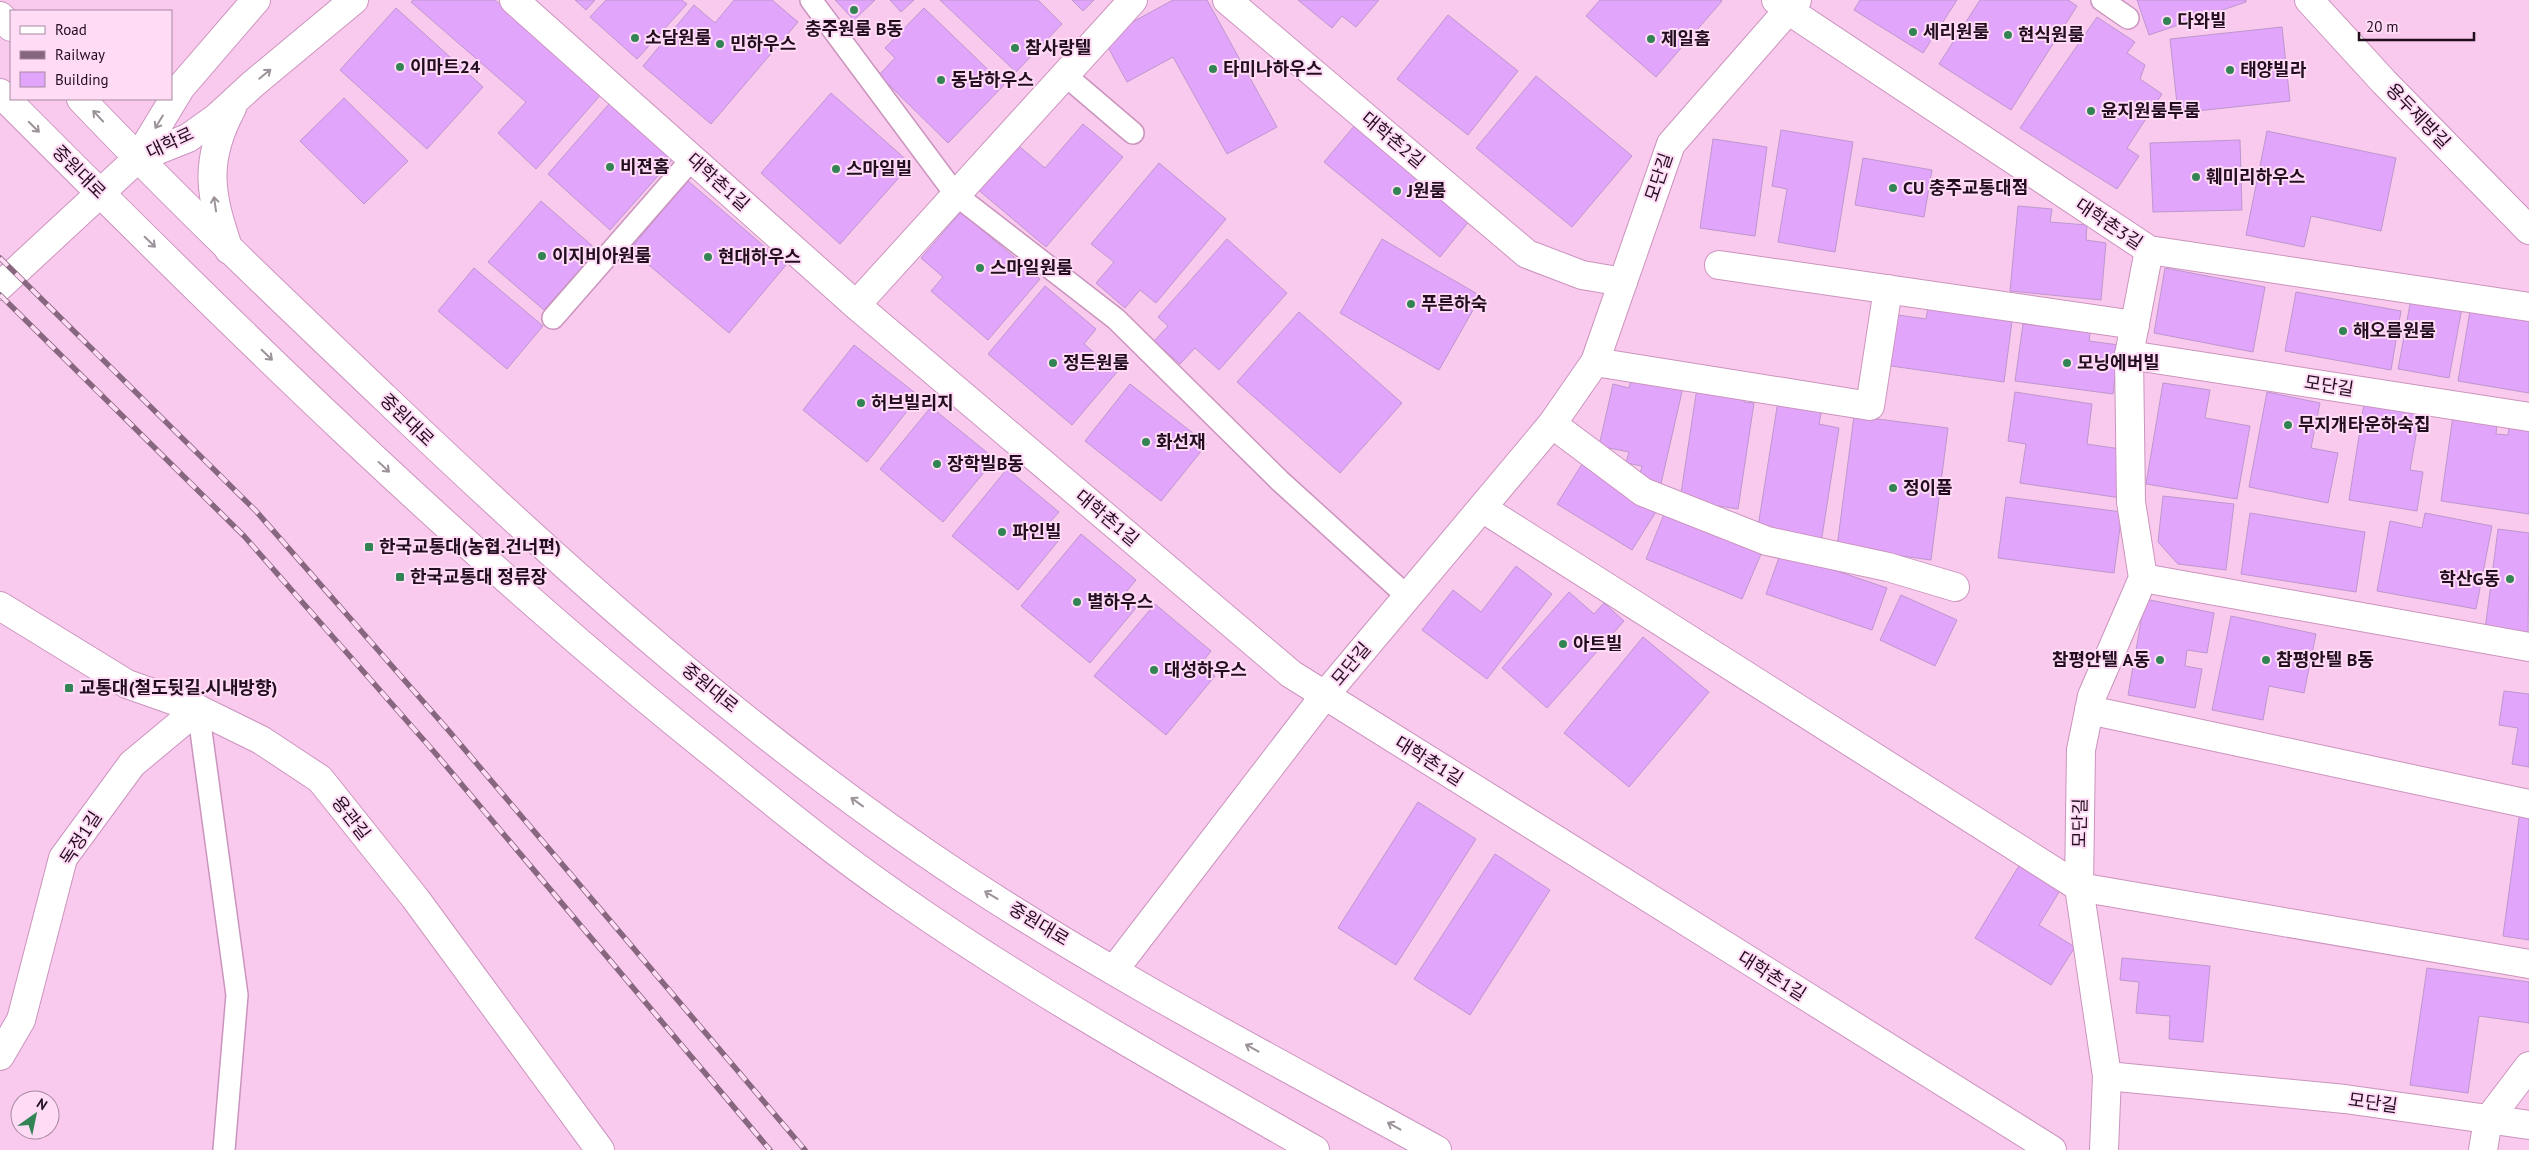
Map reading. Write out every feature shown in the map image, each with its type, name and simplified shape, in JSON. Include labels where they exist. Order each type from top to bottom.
[{"type":"street","name":"대학로","points":[[138,158],[181,87],[256,0]]},
{"type":"street","name":"대학로","points":[[138,158],[188,138],[216,118],[354,0]]},
{"type":"street","name":"대학촌1길","points":[[514,0],[856,305],[1291,674],[2052,1150]]},
{"type":"street","points":[[856,305],[1133,0]]},
{"type":"street","name":"대학촌2길","points":[[1227,0],[1528,254],[1582,275],[1623,282]]},
{"type":"street","name":"용두제방길","points":[[2309,0],[2384,82],[2529,230]]},
{"type":"street","name":"모단길","points":[[1114,970],[1325,695],[1552,424],[1595,362],[1671,144],[1787,3]]},
{"type":"street","name":"대학촌3길","points":[[1787,3],[2149,250],[2529,307]]},
{"type":"street","points":[[0,16],[10,26]]},
{"type":"street","points":[[172,78],[199,67]]},
{"type":"street","name":"중원대로","points":[[0,93],[99,192],[488,565],[627,684],[784,811],[898,897],[996,962],[1130,1043],[1315,1150]]},
{"type":"street","name":"중원대로","points":[[83,100],[229,250],[495,503],[638,629],[784,748],[964,878],[1114,970],[1436,1150]]},
{"type":"street","points":[[229,250],[216,211],[212,176],[216,143],[236,101]]},
{"type":"street","points":[[0,286],[99,192],[138,158]]},
{"type":"street","points":[[2149,250],[2129,355],[2131,502],[2143,578],[2529,647]]},
{"type":"street","points":[[1719,265],[2135,325]]},
{"type":"street","points":[[1595,362],[1870,406],[1888,289]]},
{"type":"street","name":"모단길","points":[[2129,355],[2529,417]]},
{"type":"street","points":[[1552,424],[1643,492],[1767,540],[1888,567],[1955,587]]},
{"type":"street","points":[[1482,508],[2078,887],[2529,964]]},
{"type":"street","name":"모단길","points":[[2104,1150],[2107,1076],[2078,887],[2081,750],[2090,710],[2107,659],[2143,578]]},
{"type":"street","name":"용관길","points":[[0,606],[127,684],[198,710],[261,740],[320,779],[415,898],[600,1150]]},
{"type":"street","name":"독정1길","points":[[0,1056],[21,1020],[64,858],[132,764],[198,710]]},
{"type":"street","points":[[2090,710],[2529,804]]},
{"type":"street","points":[[2483,1150],[2488,1120],[2529,1066]]},
{"type":"street","name":"모단길","points":[[2107,1076],[2345,1099],[2488,1120],[2529,1124]]},
{"type":"lane","points":[[811,0],[956,194],[1116,319],[1280,481],[1408,597]]},
{"type":"lane","points":[[2102,0],[2128,18]]},
{"type":"lane","points":[[1065,75],[1133,133]]},
{"type":"lane","points":[[553,318],[692,159]]},
{"type":"lane","points":[[198,710],[237,995],[224,1150]]},
{"type":"building","points":[[413,0],[495,0],[603,92],[536,169],[498,133],[526,102],[411,2]]},
{"type":"building","points":[[575,0],[595,0],[586,10]]},
{"type":"building","name":"소담원룸","points":[[606,0],[682,0],[687,4],[637,59],[590,17]]},
{"type":"building","name":"민하우스","points":[[734,0],[772,0],[798,22],[711,124],[643,66],[694,5],[715,23]]},
{"type":"building","name":"충주원룸 B동","points":[[835,0],[875,0],[854,20]]},
{"type":"building","name":"충주원룸 B동","points":[[890,0],[914,0],[901,12]]},
{"type":"building","name":"참사랑텔","points":[[940,0],[1038,0],[1062,24],[1016,72]]},
{"type":"building","points":[[1072,0],[1094,0],[1083,11]]},
{"type":"building","name":"타미나하우스","points":[[1173,0],[1207,0],[1277,127],[1227,154],[1173,57],[1127,82],[1103,38]]},
{"type":"building","points":[[1298,0],[1379,0],[1356,27],[1342,16],[1332,28]]},
{"type":"building","name":"제일홈","points":[[1600,0],[1722,1],[1656,77],[1586,16]]},
{"type":"building","name":"세리원룸","points":[[1860,0],[1957,0],[1923,53],[1854,10]]},
{"type":"building","name":"현식원룸","points":[[1980,0],[2068,0],[2077,6],[2011,110],[1939,64]]},
{"type":"building","name":"다와빌","points":[[2137,0],[2246,0],[2246,2],[2149,35]]},
{"type":"building","points":[[396,8],[483,87],[427,149],[340,70]]},
{"type":"building","name":"동남하우스","points":[[924,8],[1004,85],[948,143],[879,75],[895,58],[885,48]]},
{"type":"building","points":[[1448,15],[1518,71],[1468,135],[1397,79]]},
{"type":"building","name":"윤지원룸투룸","points":[[2097,17],[2135,42],[2127,53],[2145,65],[2140,79],[2162,94],[2127,148],[2139,156],[2117,189],[2020,128]]},
{"type":"building","name":"태양빌라","points":[[2282,27],[2290,101],[2178,113],[2170,39]]},
{"type":"building","points":[[1536,76],[1632,156],[1572,227],[1476,148]]},
{"type":"building","name":"스마일빌","points":[[831,93],[911,164],[840,244],[761,173]]},
{"type":"building","points":[[344,98],[408,161],[364,204],[300,141]]},
{"type":"building","name":"비젼홈","points":[[609,104],[672,160],[610,230],[548,174]]},
{"type":"building","points":[[1083,124],[1123,157],[1046,247],[976,188],[1014,142],[1045,168]]},
{"type":"building","name":"J원룸","points":[[1355,125],[1470,220],[1440,257],[1324,162]]},
{"type":"building","points":[[1781,130],[1853,142],[1835,252],[1778,242],[1787,189],[1772,186]]},
{"type":"building","points":[[2267,131],[2396,158],[2381,231],[2311,216],[2304,247],[2246,235]]},
{"type":"building","points":[[1713,139],[1767,147],[1755,236],[1700,228]]},
{"type":"building","name":"훼미리하우스","points":[[2240,140],[2242,210],[2153,212],[2150,143]]},
{"type":"building","name":"CU 충주교통대점","points":[[1863,158],[1932,170],[1924,217],[1855,205]]},
{"type":"building","points":[[1159,163],[1226,219],[1156,303],[1140,290],[1125,308],[1096,283],[1114,262],[1091,244]]},
{"type":"building","name":"현대하우스","points":[[688,181],[786,265],[729,333],[630,249]]},
{"type":"building","name":"이지비아원룸","points":[[541,201],[597,250],[544,310],[488,262]]},
{"type":"building","points":[[2018,206],[2052,209],[2050,222],[2087,225],[2086,240],[2106,243],[2101,300],[2010,291]]},
{"type":"building","name":"스마일원룸","points":[[961,212],[1040,279],[988,340],[931,291],[943,277],[921,258]]},
{"type":"building","points":[[1227,239],[1287,293],[1219,370],[1195,348],[1180,364],[1154,341],[1168,326],[1158,317]]},
{"type":"building","name":"푸른하숙","points":[[1382,239],[1481,296],[1439,370],[1340,313]]},
{"type":"building","points":[[474,268],[543,326],[507,369],[438,311]]},
{"type":"building","points":[[2165,268],[2265,287],[2253,352],[2154,333]]},
{"type":"building","name":"정든원룸","points":[[1045,286],[1096,329],[1084,344],[1117,372],[1072,425],[988,354]]},
{"type":"building","name":"해오름원룸","points":[[2296,292],[2401,311],[2391,370],[2285,351]]},
{"type":"building","points":[[2411,299],[2462,308],[2449,378],[2398,369]]},
{"type":"building","points":[[1929,301],[2013,314],[2004,382],[1884,365],[1891,314],[1926,319]]},
{"type":"building","points":[[2470,311],[2529,321],[2529,393],[2458,381]]},
{"type":"building","points":[[1299,312],[1402,403],[1340,473],[1237,382]]},
{"type":"building","name":"모닝에버빌","points":[[2092,322],[2089,341],[2119,345],[2113,394],[2015,381],[2023,324],[2067,329]]},
{"type":"building","name":"허브빌리지","points":[[854,345],[919,396],[867,462],[803,410]]},
{"type":"building","points":[[1631,379],[1684,383],[1660,488],[1638,482],[1642,466],[1626,463],[1629,452],[1599,446],[1613,384],[1629,388]]},
{"type":"building","points":[[2163,383],[2210,390],[2205,418],[2250,426],[2237,499],[2146,484]]},
{"type":"building","name":"화선재","points":[[1130,384],[1207,444],[1161,501],[1085,441]]},
{"type":"building","points":[[1697,388],[1745,395],[1744,402],[1754,403],[1738,509],[1680,500]]},
{"type":"building","points":[[2015,392],[2092,404],[2087,444],[2127,450],[2121,498],[2020,483],[2026,444],[2008,441]]},
{"type":"building","name":"무지개타운하숙집","points":[[2267,392],[2320,403],[2311,448],[2338,453],[2328,503],[2249,487]]},
{"type":"building","points":[[1778,401],[1822,408],[1819,424],[1839,428],[1821,543],[1757,533]]},
{"type":"building","points":[[2364,404],[2420,413],[2410,470],[2423,472],[2417,511],[2349,500]]},
{"type":"building","name":"장학빌B동","points":[[931,407],[995,459],[943,522],[880,469]]},
{"type":"building","name":"정이품","points":[[1854,416],[1948,428],[1931,560],[1837,547]]},
{"type":"building","points":[[2453,416],[2497,423],[2496,434],[2508,435],[2510,423],[2529,426],[2529,514],[2441,501]]},
{"type":"building","points":[[1584,461],[1659,507],[1632,550],[1557,504]]},
{"type":"building","name":"파인빌","points":[[1007,469],[1059,512],[1044,529],[1059,540],[1018,590],[952,536]]},
{"type":"building","points":[[2163,496],[2234,504],[2226,570],[2178,564],[2158,542]]},
{"type":"building","points":[[2006,497],[2122,512],[2114,573],[1998,558]]},
{"type":"building","points":[[1667,507],[1764,547],[1742,599],[1646,559]]},
{"type":"building","points":[[2250,513],[2365,532],[2356,592],[2241,574]]},
{"type":"building","points":[[2425,513],[2492,526],[2476,609],[2377,591],[2390,521],[2422,528]]},
{"type":"building","name":"학산G동","points":[[2498,529],[2529,533],[2528,635],[2485,630]]},
{"type":"building","name":"별하우스","points":[[1081,534],[1136,580],[1122,597],[1136,608],[1090,663],[1021,606]]},
{"type":"building","points":[[1781,552],[1887,588],[1872,630],[1766,594]]},
{"type":"building","points":[[1516,566],[1552,594],[1487,679],[1422,630],[1453,590],[1481,612]]},
{"type":"building","name":"아트빌","points":[[1569,592],[1594,614],[1604,603],[1624,621],[1547,708],[1502,668]]},
{"type":"building","points":[[1901,595],[1957,620],[1935,666],[1880,640]]},
{"type":"building","name":"참평안텔 A동","points":[[2145,599],[2214,613],[2207,653],[2187,650],[2185,666],[2202,669],[2195,708],[2128,695]]},
{"type":"building","name":"대성하우스","points":[[1155,604],[1211,651],[1201,664],[1215,676],[1166,735],[1094,676]]},
{"type":"building","name":"참평안텔 B동","points":[[2231,616],[2316,634],[2304,693],[2269,686],[2263,720],[2212,710]]},
{"type":"building","points":[[1643,637],[1709,692],[1629,787],[1564,733]]},
{"type":"building","points":[[2504,691],[2529,694],[2529,767],[2512,764],[2518,728],[2499,725]]},
{"type":"building","points":[[1418,802],[1476,839],[1396,965],[1338,928]]},
{"type":"building","points":[[2520,811],[2529,812],[2529,940],[2503,936]]},
{"type":"building","points":[[1495,854],[1550,890],[1470,1015],[1414,979]]},
{"type":"building","points":[[2023,859],[2064,884],[2039,925],[2075,947],[2051,985],[1975,938]]},
{"type":"building","points":[[2122,958],[2210,966],[2203,1042],[2169,1039],[2170,1016],[2136,1013],[2139,982],[2120,980]]},
{"type":"building","points":[[2427,968],[2529,982],[2529,1023],[2479,1016],[2468,1093],[2410,1085]]},
{"type":"railway","points":[[0,258],[256,511],[449,731],[805,1150]]},
{"type":"railway","points":[[0,295],[244,536],[436,754],[770,1150]]},
{"type":"place","name":"충주원룸 B동","points":[[854,10]]},
{"type":"place","name":"다와빌","points":[[2167,21]]},
{"type":"place","name":"세리원룸","points":[[1913,32]]},
{"type":"place","name":"현식원룸","points":[[2008,35]]},
{"type":"place","name":"소담원룸","points":[[635,38]]},
{"type":"place","name":"제일홈","points":[[1651,39]]},
{"type":"place","name":"민하우스","points":[[720,44]]},
{"type":"place","name":"참사랑텔","points":[[1015,48]]},
{"type":"place","name":"이마트24","points":[[400,67]]},
{"type":"place","name":"타미나하우스","points":[[1213,69]]},
{"type":"place","name":"태양빌라","points":[[2230,70]]},
{"type":"place","name":"동남하우스","points":[[941,80]]},
{"type":"place","name":"윤지원룸투룸","points":[[2091,111]]},
{"type":"place","name":"비젼홈","points":[[610,167]]},
{"type":"place","name":"스마일빌","points":[[836,169]]},
{"type":"place","name":"훼미리하우스","points":[[2196,177]]},
{"type":"place","name":"CU 충주교통대점","points":[[1893,188]]},
{"type":"place","name":"J원룸","points":[[1397,191]]},
{"type":"place","name":"이지비아원룸","points":[[542,256]]},
{"type":"place","name":"현대하우스","points":[[708,257]]},
{"type":"place","name":"스마일원룸","points":[[980,268]]},
{"type":"place","name":"푸른하숙","points":[[1411,304]]},
{"type":"place","name":"해오름원룸","points":[[2343,331]]},
{"type":"place","name":"정든원룸","points":[[1053,363]]},
{"type":"place","name":"모닝에버빌","points":[[2067,363]]},
{"type":"place","name":"허브빌리지","points":[[861,403]]},
{"type":"place","name":"무지개타운하숙집","points":[[2288,425]]},
{"type":"place","name":"화선재","points":[[1146,442]]},
{"type":"place","name":"장학빌B동","points":[[937,464]]},
{"type":"place","name":"정이품","points":[[1893,488]]},
{"type":"place","name":"파인빌","points":[[1002,532]]},
{"type":"place","name":"한국교통대(농협.건너편)","points":[[369,547]]},
{"type":"place","name":"한국교통대 정류장","points":[[400,577]]},
{"type":"place","name":"학산G동","points":[[2510,579]]},
{"type":"place","name":"별하우스","points":[[1077,602]]},
{"type":"place","name":"아트빌","points":[[1563,644]]},
{"type":"place","name":"참평안텔 A동","points":[[2160,660]]},
{"type":"place","name":"참평안텔 B동","points":[[2266,660]]},
{"type":"place","name":"대성하우스","points":[[1154,670]]},
{"type":"place","name":"교통대(철도뒷길.시내방향)","points":[[69,688]]}]
